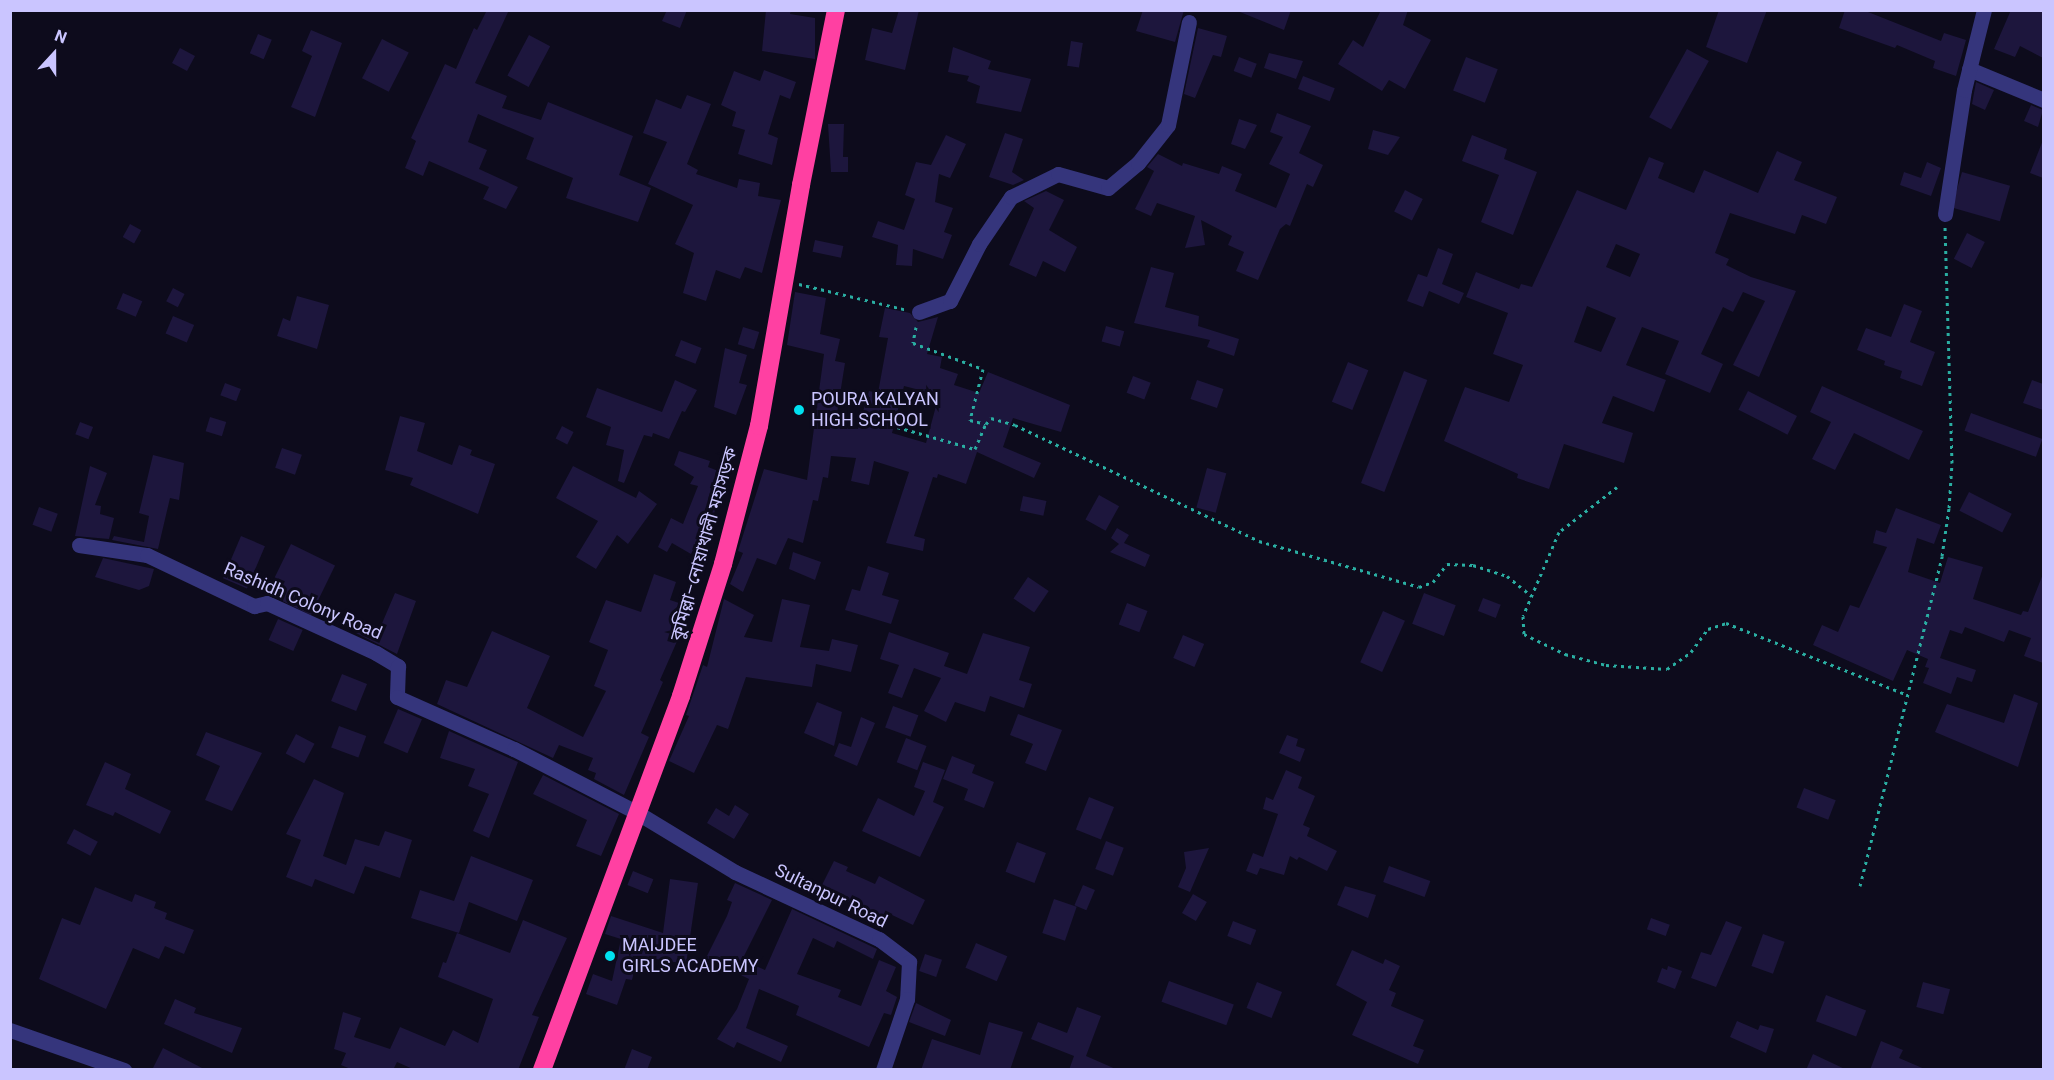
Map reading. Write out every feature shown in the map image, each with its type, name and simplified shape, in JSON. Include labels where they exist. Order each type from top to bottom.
[{"type":"highway","name":"কুমিল্লা–নোয়াখালী মহাসড়ক","points":[[542,1070],[681,696],[723,564],[759,426],[836,10]]},
{"type":"street","points":[[1945,214],[1969,69],[1984,10]]},
{"type":"street","points":[[919,312],[951,301],[979,244],[1011,197],[1058,174],[1108,188],[1138,163],[1168,125],[1189,22]]},
{"type":"street","points":[[1969,69],[2043,100]]},
{"type":"street","name":"Rashidh Colony Road","points":[[78,545],[147,555],[254,606],[267,603],[376,653],[398,666],[397,697],[514,749],[636,812]]},
{"type":"street","name":"Sultanpur Road","points":[[636,812],[735,872],[879,939],[909,962],[907,999],[883,1070]]},
{"type":"street","points":[[10,1030],[124,1070]]},
{"type":"path","points":[[1860,886],[1905,694],[1942,556],[1949,508],[1952,463],[1945,214]]},
{"type":"path","points":[[786,281],[919,312],[913,343],[983,369],[970,420],[986,424]]},
{"type":"path","points":[[890,425],[975,449],[991,418],[1015,425],[1258,541],[1419,587],[1433,582],[1447,564],[1473,565],[1507,576],[1532,596]]},
{"type":"path","points":[[1617,488],[1559,532],[1523,616],[1524,634],[1565,654],[1606,665],[1667,669],[1691,652],[1708,630],[1726,623],[1905,694]]},
{"type":"building","points":[[487,10],[509,10],[475,83],[507,96],[502,108],[541,120],[548,102],[633,136],[619,175],[651,188],[638,222],[566,198],[573,178],[526,159],[534,138],[478,114],[468,142],[487,150],[479,169],[518,187],[506,209],[483,199],[489,187],[429,161],[423,176],[405,168],[416,141],[411,138],[445,64],[456,69],[474,28],[477,30]]},
{"type":"building","points":[[667,10],[687,10],[680,28],[662,21]]},
{"type":"building","points":[[766,10],[791,10],[790,14],[815,18],[815,59],[762,51]]},
{"type":"building","points":[[899,10],[919,10],[905,70],[865,60],[872,28],[892,33]]},
{"type":"building","points":[[1143,10],[1184,10],[1175,42],[1136,31]]},
{"type":"building","points":[[1235,10],[1291,10],[1284,30]]},
{"type":"building","points":[[1381,10],[1408,10],[1403,25],[1431,40],[1405,89],[1389,80],[1382,91],[1338,64],[1353,40],[1363,47]]},
{"type":"building","points":[[1719,10],[1767,10],[1747,63],[1706,47]]},
{"type":"building","points":[[1845,10],[1863,10],[1941,41],[1944,33],[1966,40],[1956,76],[1933,68],[1935,61],[1897,45],[1895,48],[1839,28]]},
{"type":"building","points":[[2011,10],[2043,10],[2043,58],[2020,46],[2015,57],[1994,49]]},
{"type":"building","points":[[1198,28],[1227,36],[1221,57],[1213,55],[1195,98],[1184,94]]},
{"type":"building","points":[[311,30],[342,43],[315,117],[291,107],[312,56],[302,51]]},
{"type":"building","points":[[258,34],[272,40],[264,59],[250,53]]},
{"type":"building","points":[[529,35],[550,46],[529,87],[507,76]]},
{"type":"building","points":[[382,39],[409,53],[389,92],[362,78]]},
{"type":"building","points":[[1071,41],[1083,43],[1079,68],[1067,66]]},
{"type":"building","points":[[953,47],[991,61],[988,69],[1031,79],[1021,112],[976,103],[980,86],[967,81],[969,76],[948,72]]},
{"type":"building","points":[[180,48],[195,56],[187,71],[172,63]]},
{"type":"building","points":[[1687,49],[1709,61],[1671,129],[1649,117]]},
{"type":"building","points":[[1269,53],[1303,61],[1296,79],[1264,68]]},
{"type":"building","points":[[1239,57],[1257,64],[1251,78],[1234,71]]},
{"type":"building","points":[[1466,57],[1498,69],[1485,103],[1453,91]]},
{"type":"building","points":[[764,70],[796,82],[790,99],[780,95],[768,134],[778,138],[772,165],[738,154],[745,130],[732,126],[736,112],[721,105],[734,71],[760,81]]},
{"type":"building","points":[[1303,76],[1335,88],[1330,101],[1298,89]]},
{"type":"building","points":[[1976,82],[1994,90],[1985,110],[1972,104]]},
{"type":"building","points":[[687,95],[711,104],[687,164],[698,170],[696,174],[737,188],[739,179],[760,183],[758,196],[781,200],[762,273],[745,267],[740,279],[716,270],[706,301],[683,293],[694,253],[675,244],[693,205],[648,184],[667,142],[643,133],[656,99],[681,109]]},
{"type":"building","points":[[2031,105],[2043,110],[2038,127],[2024,121]]},
{"type":"building","points":[[1277,113],[1311,126],[1299,153],[1323,165],[1313,187],[1307,184],[1290,226],[1286,224],[1280,229],[1258,280],[1236,271],[1244,252],[1228,245],[1232,236],[1201,220],[1205,245],[1185,248],[1195,216],[1157,203],[1151,216],[1135,209],[1154,171],[1147,167],[1158,154],[1182,166],[1183,163],[1219,174],[1222,166],[1242,174],[1235,191],[1276,208],[1290,174],[1269,164],[1283,137],[1270,132]]},
{"type":"building","points":[[1239,119],[1257,125],[1245,149],[1231,144]]},
{"type":"building","points":[[828,124],[844,124],[843,157],[848,157],[848,172],[831,172]]},
{"type":"building","points":[[1373,130],[1400,137],[1388,155],[1368,149]]},
{"type":"building","points":[[1005,133],[1023,139],[1012,172],[1024,180],[1013,185],[989,177]]},
{"type":"building","points":[[946,135],[966,144],[950,178],[939,174],[935,202],[953,208],[944,232],[952,235],[943,259],[913,249],[912,266],[896,265],[898,245],[872,237],[878,221],[904,230],[915,199],[905,195],[916,162],[931,165]]},
{"type":"building","points":[[1472,135],[1507,149],[1504,159],[1537,172],[1513,235],[1481,222],[1499,175],[1462,161]]},
{"type":"building","points":[[2043,140],[2043,178],[2030,173]]},
{"type":"building","points":[[1777,151],[1802,162],[1794,180],[1837,197],[1826,224],[1802,215],[1795,234],[1730,213],[1715,253],[1729,259],[1726,265],[1751,277],[1796,291],[1759,377],[1733,365],[1765,301],[1743,292],[1733,312],[1723,307],[1701,354],[1723,364],[1710,393],[1665,374],[1679,341],[1642,327],[1626,365],[1666,380],[1654,412],[1613,396],[1602,423],[1633,433],[1624,463],[1564,444],[1549,489],[1517,478],[1518,474],[1444,441],[1465,387],[1509,402],[1523,365],[1493,354],[1508,313],[1466,297],[1476,272],[1519,289],[1521,284],[1532,287],[1577,190],[1626,210],[1649,157],[1664,163],[1658,178],[1694,193],[1704,170],[1758,193]],"holes":[[[1616,244],[1640,254],[1630,277],[1606,267]],[[1587,306],[1616,318],[1601,352],[1574,342]]]},
{"type":"building","points":[[1927,162],[1941,168],[1931,196],[1900,185],[1904,172],[1921,178]]},
{"type":"building","points":[[1962,172],[2010,186],[2000,221],[1952,208]]},
{"type":"building","points":[[1405,190],[1423,199],[1412,220],[1394,211]]},
{"type":"building","points":[[1046,191],[1064,200],[1049,230],[1077,247],[1065,272],[1043,261],[1036,277],[1009,265],[1034,208],[1024,201]]},
{"type":"building","points":[[130,224],[141,230],[134,243],[123,237]]},
{"type":"building","points":[[1967,233],[1985,242],[1972,268],[1954,259]]},
{"type":"building","points":[[815,240],[843,246],[841,258],[813,252]]},
{"type":"building","points":[[1438,248],[1453,254],[1442,284],[1464,293],[1459,304],[1429,291],[1423,307],[1407,301],[1418,274],[1427,277]]},
{"type":"building","points":[[1151,267],[1174,273],[1165,307],[1199,316],[1198,326],[1239,339],[1234,356],[1207,347],[1210,340],[1134,323]]},
{"type":"building","points":[[173,288],[185,294],[178,307],[166,301]]},
{"type":"building","points":[[795,292],[826,298],[820,334],[840,339],[835,361],[845,363],[835,426],[858,429],[869,391],[878,393],[888,338],[879,337],[885,308],[910,313],[918,322],[938,317],[927,354],[942,357],[940,368],[958,374],[954,385],[979,393],[988,372],[1070,405],[1061,432],[1013,418],[1003,447],[1041,463],[1034,478],[977,452],[966,484],[938,474],[937,478],[933,477],[914,536],[925,539],[923,551],[886,543],[909,472],[874,461],[869,485],[851,481],[856,458],[831,456],[828,478],[823,477],[818,501],[813,500],[803,543],[788,538],[776,565],[757,558],[743,592],[730,584],[743,553],[738,551],[764,469],[807,480],[824,354],[787,345]],"holes":[[[904,386],[939,395],[926,443],[892,433]]]},
{"type":"building","points":[[123,293],[142,301],[136,317],[116,309]]},
{"type":"building","points":[[297,296],[329,305],[317,349],[277,336],[283,318],[290,321]]},
{"type":"building","points":[[1904,304],[1922,311],[1910,342],[1935,352],[1922,386],[1900,378],[1902,371],[1884,365],[1885,361],[1857,350],[1866,328],[1891,337]]},
{"type":"building","points":[[173,316],[194,325],[187,342],[166,333]]},
{"type":"building","points":[[1106,326],[1124,331],[1120,347],[1102,341]]},
{"type":"building","points":[[743,327],[759,332],[754,349],[738,344]]},
{"type":"building","points":[[681,340],[702,348],[695,364],[675,356]]},
{"type":"building","points":[[725,348],[747,355],[739,383],[747,385],[736,415],[714,407]]},
{"type":"building","points":[[1348,362],[1368,370],[1352,410],[1332,402]]},
{"type":"building","points":[[1404,371],[1427,380],[1384,492],[1361,483]]},
{"type":"building","points":[[1133,376],[1151,383],[1144,400],[1127,393]]},
{"type":"building","points":[[675,380],[697,390],[685,412],[682,411],[669,439],[653,433],[652,437],[644,435],[624,483],[618,481],[624,450],[606,445],[611,427],[586,417],[597,388],[662,412]]},
{"type":"building","points":[[1197,380],[1223,389],[1217,408],[1190,399]]},
{"type":"building","points":[[2032,380],[2043,384],[2043,410],[2023,403]]},
{"type":"building","points":[[225,383],[241,389],[236,401],[220,395]]},
{"type":"building","points":[[1822,386],[1923,431],[1909,460],[1854,433],[1835,470],[1812,459],[1831,422],[1810,412]]},
{"type":"building","points":[[1748,391],[1797,416],[1787,435],[1738,410]]},
{"type":"building","points":[[1971,413],[2042,439],[2036,457],[1965,431]]},
{"type":"building","points":[[400,416],[425,423],[417,451],[452,465],[459,445],[472,450],[470,455],[495,464],[478,514],[410,485],[413,478],[385,470]]},
{"type":"building","points":[[210,417],[226,422],[222,436],[206,431]]},
{"type":"building","points":[[80,422],[93,427],[88,439],[75,434]]},
{"type":"building","points":[[562,426],[574,432],[567,444],[556,438]]},
{"type":"building","points":[[282,448],[302,455],[295,475],[275,468]]},
{"type":"building","points":[[679,451],[710,461],[708,467],[726,474],[710,527],[706,525],[691,554],[672,543],[667,552],[658,547],[671,518],[683,524],[698,486],[690,484],[694,477],[674,465]]},
{"type":"building","points":[[153,455],[184,463],[179,500],[170,498],[158,549],[112,540],[114,536],[144,542],[149,516],[139,513]]},
{"type":"building","points":[[90,466],[107,473],[95,505],[101,506],[100,514],[114,518],[109,539],[75,536]]},
{"type":"building","points":[[573,466],[636,498],[639,491],[657,504],[628,544],[617,535],[596,569],[576,557],[598,521],[556,498]]},
{"type":"building","points":[[1207,468],[1226,473],[1216,513],[1196,508]]},
{"type":"building","points":[[1969,492],[2012,514],[2002,533],[1959,511]]},
{"type":"building","points":[[1099,495],[1119,506],[1106,531],[1085,519]]},
{"type":"building","points":[[1023,496],[1046,501],[1043,516],[1020,511]]},
{"type":"building","points":[[39,507],[58,514],[51,532],[33,525]]},
{"type":"building","points":[[1896,508],[1941,525],[1934,544],[1917,538],[1908,572],[1940,583],[1948,557],[1983,567],[1973,599],[2021,615],[2023,611],[2028,612],[2043,574],[2043,663],[2024,656],[2031,638],[2009,630],[2004,642],[1965,627],[1962,634],[1950,630],[1940,658],[1976,670],[1972,682],[1957,677],[1951,694],[1923,683],[1929,668],[1925,667],[1928,659],[1907,650],[1893,681],[1813,645],[1822,625],[1838,632],[1850,605],[1859,608],[1887,547],[1873,543],[1876,530],[1886,533]]},
{"type":"building","points":[[1117,528],[1129,535],[1124,543],[1150,555],[1145,567],[1110,552],[1119,544],[1111,538]]},
{"type":"building","points":[[241,536],[265,546],[247,589],[223,578]]},
{"type":"building","points":[[291,544],[335,565],[311,615],[267,593]]},
{"type":"building","points":[[793,552],[821,562],[815,580],[789,569]]},
{"type":"building","points":[[103,558],[154,569],[149,586],[139,590],[95,577]]},
{"type":"building","points":[[868,566],[889,573],[882,595],[899,600],[891,624],[845,610],[852,589],[860,591]]},
{"type":"building","points":[[654,574],[676,582],[670,600],[688,606],[682,630],[660,680],[663,682],[641,733],[649,737],[624,795],[594,779],[596,773],[588,770],[593,758],[559,745],[553,758],[437,704],[446,680],[467,687],[492,631],[550,656],[527,708],[583,737],[606,691],[594,686],[608,650],[589,642],[606,600],[641,612]]},
{"type":"building","points":[[1028,577],[1049,591],[1034,613],[1013,599]]},
{"type":"building","points":[[395,593],[416,601],[397,654],[356,633],[363,620],[380,628]]},
{"type":"building","points":[[1424,593],[1456,605],[1444,636],[1412,624]]},
{"type":"building","points":[[1483,598],[1501,605],[1496,618],[1478,611]]},
{"type":"building","points":[[724,599],[754,615],[744,637],[772,642],[782,599],[810,605],[800,647],[829,651],[832,639],[858,645],[851,672],[816,664],[812,687],[746,677],[728,729],[717,725],[694,773],[669,761],[689,716],[686,715],[703,665],[707,667]]},
{"type":"building","points":[[1127,603],[1148,611],[1139,632],[1119,624]]},
{"type":"building","points":[[1383,611],[1405,621],[1382,672],[1360,662]]},
{"type":"building","points":[[278,619],[303,630],[293,651],[269,640]]},
{"type":"building","points":[[889,632],[949,653],[944,666],[967,674],[983,633],[1030,647],[1019,680],[1032,684],[1024,708],[990,696],[985,712],[955,702],[946,722],[924,711],[941,678],[914,668],[902,698],[888,693],[899,665],[880,659]]},
{"type":"building","points":[[1183,635],[1204,644],[1194,667],[1173,658]]},
{"type":"building","points":[[342,674],[367,684],[356,711],[331,701]]},
{"type":"building","points":[[2014,694],[2038,703],[2018,767],[1935,732],[1947,704],[2004,723]]},
{"type":"building","points":[[817,702],[842,712],[834,746],[804,733]]},
{"type":"building","points":[[893,706],[918,715],[911,737],[885,728]]},
{"type":"building","points":[[398,709],[422,719],[407,753],[384,743]]},
{"type":"building","points":[[1018,714],[1062,730],[1046,771],[1025,763],[1033,744],[1010,735]]},
{"type":"building","points":[[861,717],[875,723],[857,766],[834,756],[839,743],[851,747]]},
{"type":"building","points":[[339,726],[366,736],[358,758],[331,748]]},
{"type":"building","points":[[449,731],[518,762],[489,838],[473,831],[489,794],[468,786],[475,769],[440,758]]},
{"type":"building","points":[[206,732],[262,753],[232,811],[205,800],[220,766],[196,755]]},
{"type":"building","points":[[296,734],[315,744],[304,763],[286,753]]},
{"type":"building","points":[[1287,735],[1298,739],[1296,746],[1305,749],[1300,762],[1279,753]]},
{"type":"building","points":[[906,738],[927,746],[917,770],[897,762]]},
{"type":"building","points":[[952,756],[975,765],[972,773],[994,782],[984,808],[964,800],[968,789],[943,779]]},
{"type":"building","points":[[105,762],[131,774],[125,789],[171,811],[160,834],[115,812],[113,816],[86,805]]},
{"type":"building","points":[[923,762],[945,770],[933,802],[944,807],[920,857],[862,831],[878,798],[914,816],[925,791],[914,787]]},
{"type":"building","points":[[1286,770],[1302,777],[1298,788],[1315,796],[1303,825],[1310,828],[1307,836],[1337,851],[1327,871],[1299,857],[1297,860],[1290,856],[1284,875],[1260,868],[1257,875],[1246,871],[1253,853],[1263,857],[1278,814],[1263,809],[1266,797],[1273,800]]},
{"type":"building","points":[[543,775],[619,814],[601,856],[576,846],[587,820],[533,794]]},
{"type":"building","points":[[314,779],[344,793],[323,856],[346,865],[355,839],[379,846],[385,831],[412,840],[400,878],[365,866],[354,894],[315,879],[312,887],[286,877],[301,840],[286,834]]},
{"type":"building","points":[[1804,788],[1836,800],[1828,820],[1796,808]]},
{"type":"building","points":[[1089,797],[1114,807],[1101,840],[1076,829]]},
{"type":"building","points":[[735,805],[749,814],[734,839],[707,823],[716,808],[729,816]]},
{"type":"building","points":[[74,829],[98,842],[90,856],[66,843]]},
{"type":"building","points":[[1106,841],[1124,848],[1113,876],[1095,869]]},
{"type":"building","points":[[1017,842],[1046,853],[1034,883],[1006,872]]},
{"type":"building","points":[[1209,848],[1190,892],[1178,887],[1186,868],[1184,852]]},
{"type":"building","points":[[471,856],[533,880],[517,921],[469,902],[459,933],[411,918],[420,890],[454,901]]},
{"type":"building","points":[[834,861],[848,867],[846,871],[875,884],[879,876],[925,900],[913,925],[890,914],[884,930],[868,923],[873,912],[841,899],[842,895],[822,885]]},
{"type":"building","points":[[1389,866],[1430,881],[1425,897],[1383,882]]},
{"type":"building","points":[[633,871],[653,879],[648,893],[627,885]]},
{"type":"building","points":[[670,879],[698,883],[686,964],[638,956],[632,980],[626,979],[617,1005],[586,994],[593,974],[612,981],[621,939],[605,934],[611,916],[663,933]]},
{"type":"building","points":[[735,883],[772,900],[742,960],[765,970],[792,909],[877,949],[873,959],[837,941],[834,948],[813,938],[797,974],[841,990],[838,997],[861,1006],[879,960],[896,967],[886,991],[897,997],[891,1015],[884,1013],[869,1047],[796,1015],[799,1006],[759,989],[746,1028],[788,1046],[781,1062],[737,1042],[734,1048],[717,1039],[737,1009],[749,979],[706,958],[727,916],[732,902],[727,900]]},
{"type":"building","points":[[1083,885],[1095,890],[1086,910],[1074,905]]},
{"type":"building","points":[[1345,886],[1376,895],[1368,918],[1337,905]]},
{"type":"building","points":[[95,887],[132,902],[135,894],[156,902],[154,908],[167,913],[165,919],[194,930],[184,954],[165,946],[159,959],[133,948],[106,1009],[39,979],[62,918],[80,925]]},
{"type":"building","points":[[1193,894],[1207,902],[1196,921],[1182,913]]},
{"type":"building","points":[[1054,899],[1077,907],[1065,941],[1042,933]]},
{"type":"building","points":[[1651,918],[1670,925],[1666,936],[1647,929]]},
{"type":"building","points":[[523,920],[567,938],[532,1015],[539,1017],[518,1070],[415,1070],[397,1062],[393,1070],[353,1070],[341,1065],[346,1053],[334,1049],[343,1012],[361,1018],[354,1037],[390,1049],[400,1027],[445,1046],[453,1030],[478,1043],[493,999],[438,977],[443,962],[446,963],[457,933],[510,953]]},
{"type":"building","points":[[1233,921],[1256,930],[1251,945],[1227,936]]},
{"type":"building","points":[[1726,921],[1742,927],[1716,987],[1691,978],[1701,952],[1711,955]]},
{"type":"building","points":[[1763,934],[1785,942],[1773,974],[1751,966]]},
{"type":"building","points":[[976,943],[1007,956],[997,981],[965,968]]},
{"type":"building","points":[[1352,950],[1383,964],[1385,959],[1400,966],[1389,990],[1396,993],[1391,1006],[1424,1020],[1413,1046],[1424,1050],[1418,1064],[1352,1035],[1367,1002],[1336,985]]},
{"type":"building","points":[[925,954],[942,960],[936,977],[919,971]]},
{"type":"building","points":[[1668,966],[1682,971],[1675,989],[1657,982],[1662,968],[1667,970]]},
{"type":"building","points":[[1169,981],[1234,1005],[1226,1025],[1161,1002]]},
{"type":"building","points":[[1257,982],[1282,992],[1272,1018],[1247,1008]]},
{"type":"building","points":[[1923,982],[1950,989],[1943,1014],[1916,1007]]},
{"type":"building","points":[[1826,995],[1866,1010],[1856,1037],[1816,1021]]},
{"type":"building","points":[[175,999],[196,1008],[194,1013],[242,1028],[232,1053],[164,1024]]},
{"type":"building","points":[[916,1003],[951,1020],[945,1036],[909,1022]]},
{"type":"building","points":[[1077,1007],[1101,1016],[1086,1056],[1118,1070],[1069,1070],[1074,1056],[1031,1039],[1038,1022],[1067,1033]]},
{"type":"building","points":[[1737,1021],[1758,1030],[1760,1025],[1774,1029],[1766,1053],[1730,1037]]},
{"type":"building","points":[[989,1022],[1023,1032],[1010,1070],[921,1070],[932,1039],[980,1055]]},
{"type":"building","points":[[1881,1041],[1903,1050],[1899,1058],[1927,1070],[1870,1070]]},
{"type":"building","points":[[163,1048],[206,1070],[152,1070]]},
{"type":"building","points":[[632,1049],[652,1057],[647,1070],[624,1070]]},
{"type":"building","points":[[1813,1054],[1847,1070],[1806,1070]]},
{"type":"place","name":"POURA KALYAN HIGH SCHOOL","points":[[799,410]]},
{"type":"place","name":"MAIJDEE GIRLS ACADEMY","points":[[610,956]]}]
